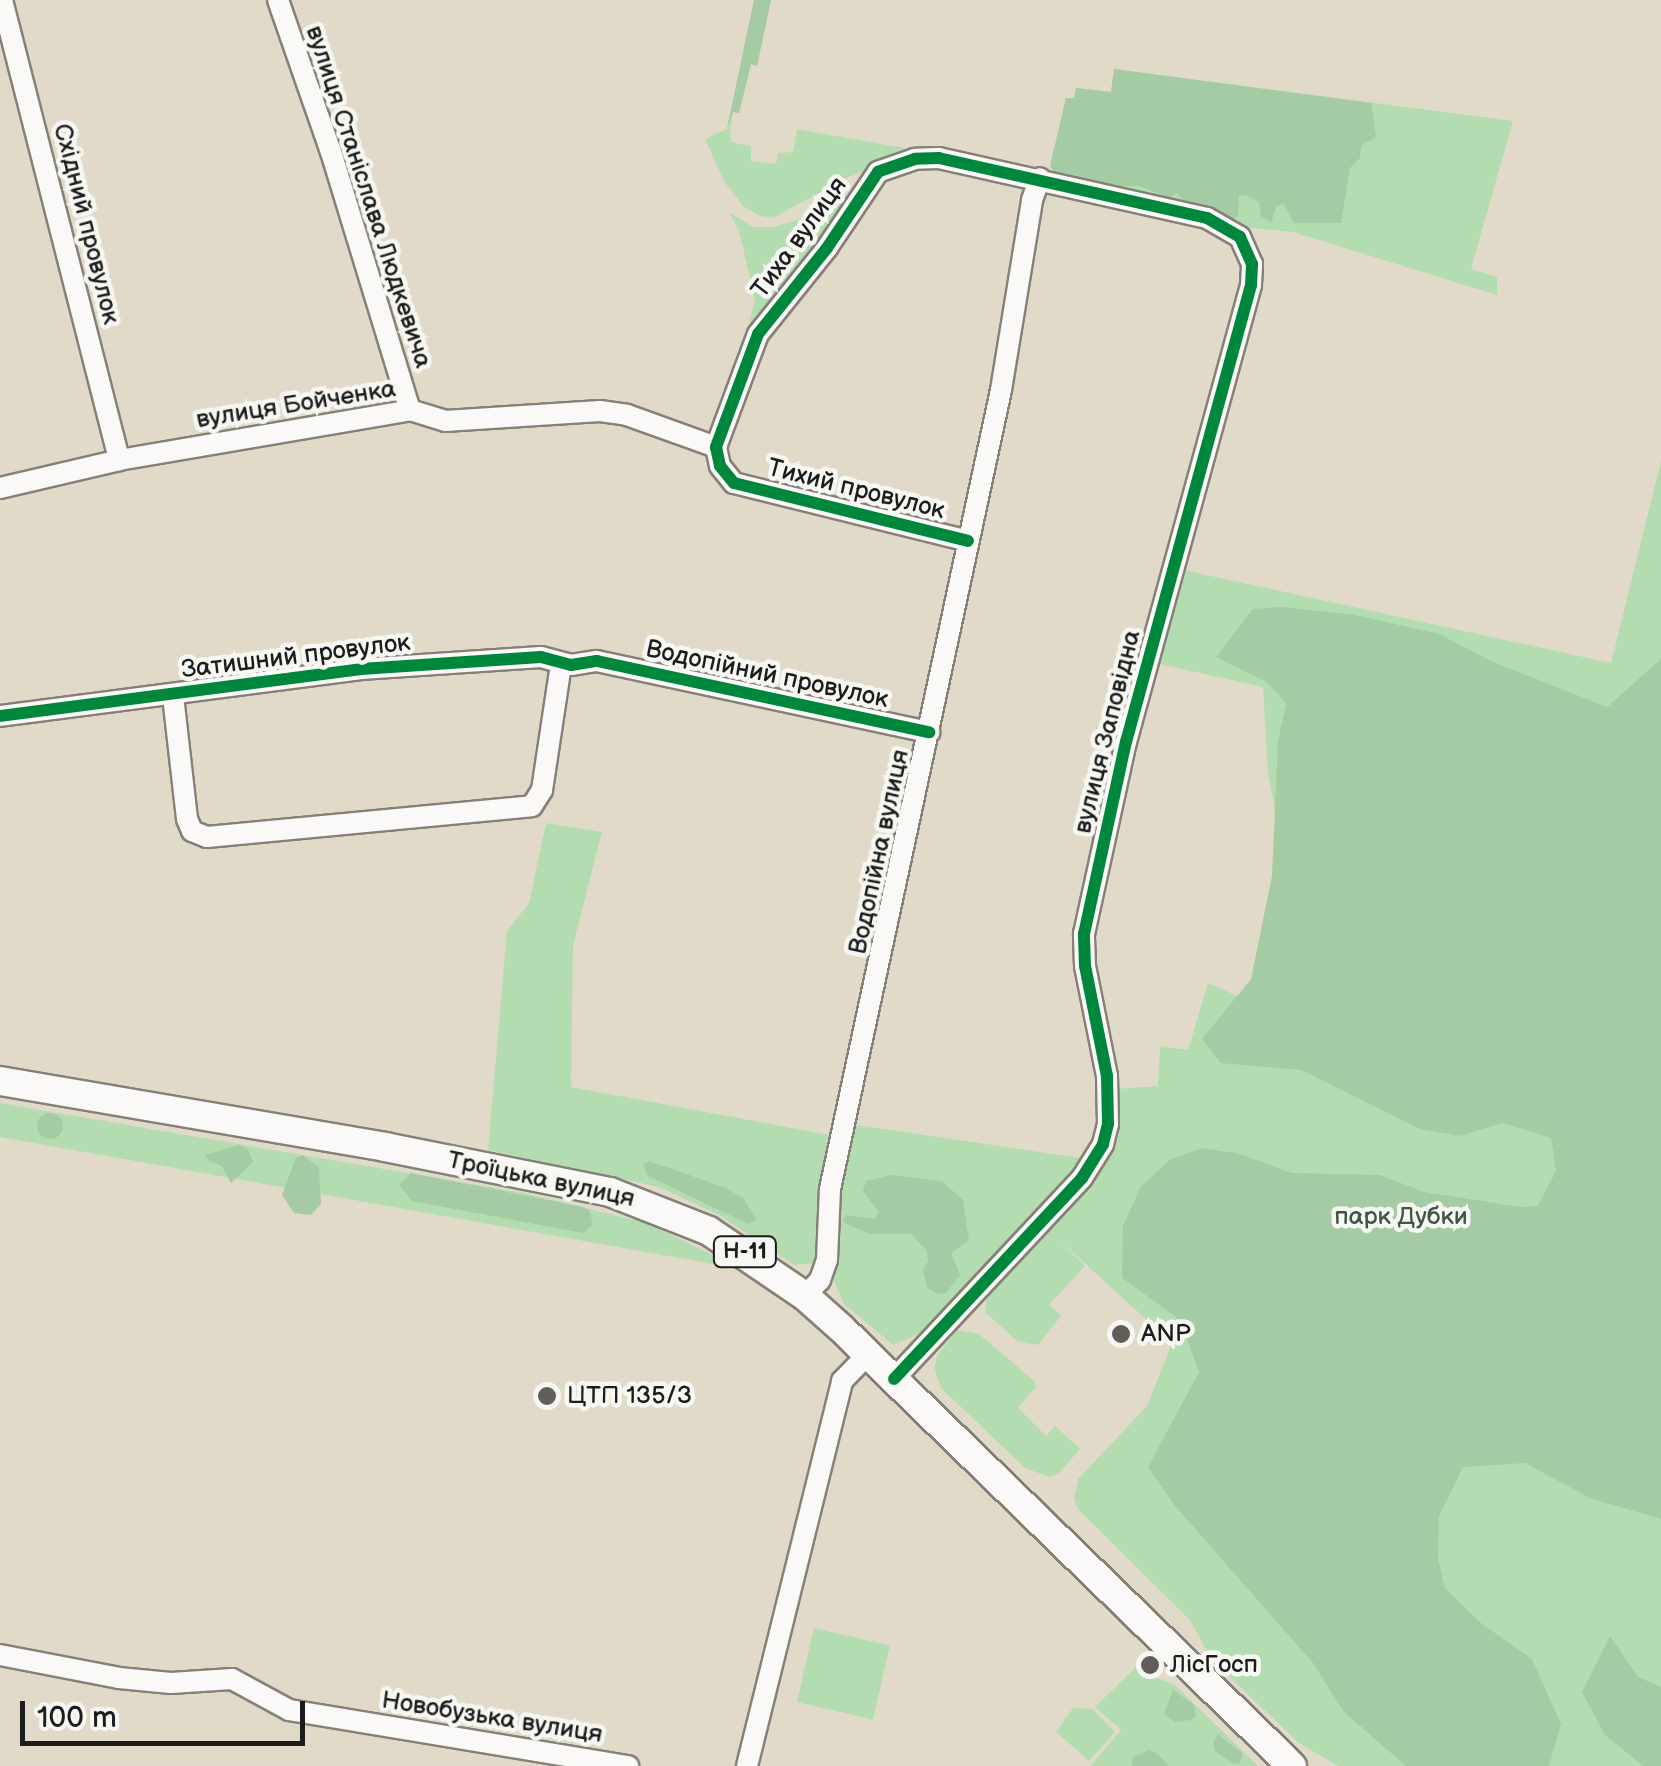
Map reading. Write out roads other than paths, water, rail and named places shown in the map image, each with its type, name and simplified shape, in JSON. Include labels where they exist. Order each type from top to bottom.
[{"type":"main road","name":"Троїцька вулиця","points":[[0,1081],[386,1147],[610,1192],[709,1231],[805,1296],[1292,1766]]},
{"type":"street","name":"Східний провулок","points":[[2,0],[119,460]]},
{"type":"street","name":"вулиця Станіслава Людкевича","points":[[278,0],[331,152],[410,410]]},
{"type":"street","name":"Тиха вулиця","points":[[716,447],[758,334],[827,248],[878,172],[915,159],[939,158],[1040,178]]},
{"type":"street","name":"Водопійна вулиця","points":[[805,1296],[820,1280],[827,1260],[830,1189],[1002,390],[1032,200],[1040,178]]},
{"type":"street","name":"вулиця Заповідна","points":[[894,1379],[1082,1178],[1103,1144],[1109,1102],[1085,966],[1084,934],[1126,742],[1251,285],[1248,247],[1226,227],[1207,218],[1040,178]]},
{"type":"street","name":"вулиця Бойченка","points":[[0,488],[119,460],[410,410],[445,421],[600,411],[627,415],[716,447]]},
{"type":"street","name":"Тихий провулок","points":[[716,447],[723,475],[734,483],[968,541]]},
{"type":"street","name":"Затишний провулок","points":[[0,716],[419,664],[540,657],[560,664],[596,661]]},
{"type":"street","name":"Водопійний провулок","points":[[596,661],[929,732]]},
{"type":"street","name":"Затишний провулок","points":[[173,696],[181,791],[187,819],[198,836],[521,810],[538,799],[560,664]]},
{"type":"street","points":[[747,1766],[842,1381],[868,1354]]},
{"type":"street","name":"Новобузька вулиця","points":[[0,1655],[119,1678],[171,1683],[232,1679],[252,1687],[273,1706],[289,1710],[628,1766]]},
{"type":"place","name":"ANP","points":[[1121,1334]]},
{"type":"place","name":"ЦТП 135/3","points":[[547,1396]]},
{"type":"place","name":"ЛісГосп","points":[[1150,1665]]},
{"type":"park label","name":"парк Дубки","points":[[1401,1217]]}]
